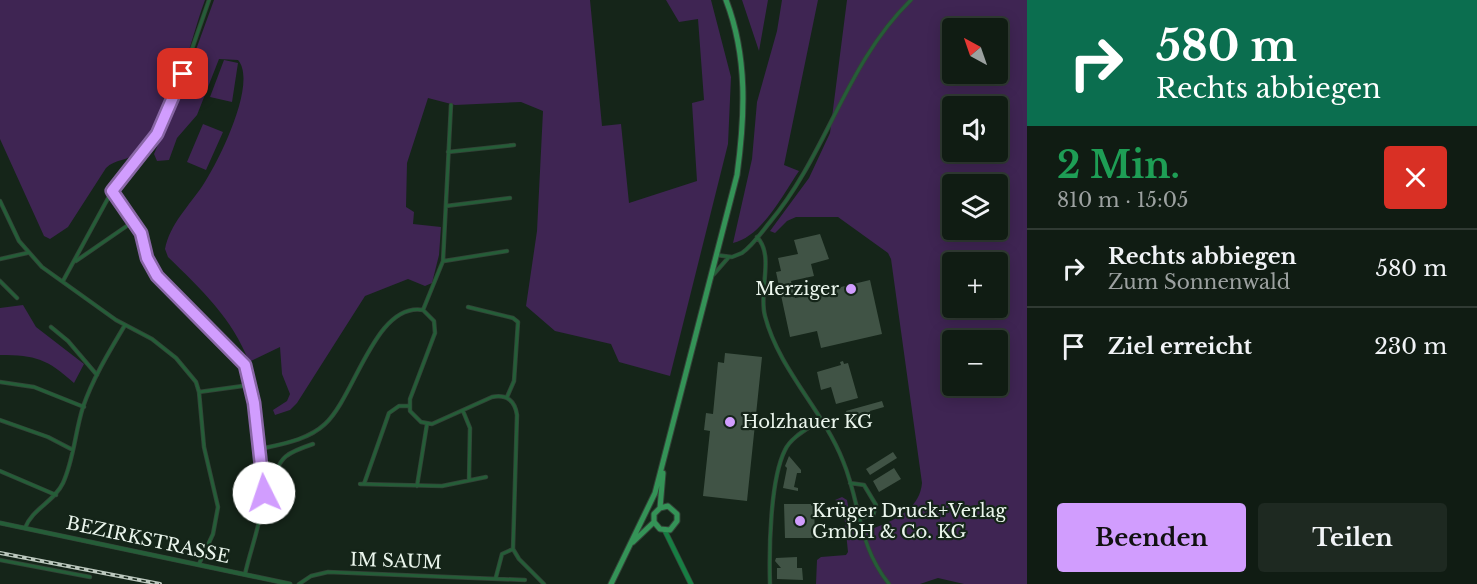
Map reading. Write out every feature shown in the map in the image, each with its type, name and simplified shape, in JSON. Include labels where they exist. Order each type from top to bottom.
[{"type":"main road","points":[[610,584],[648,512],[664,462],[737,175],[743,131],[744,80],[737,40],[726,0]]},
{"type":"main road","points":[[655,524],[654,514],[660,507],[664,462]]},
{"type":"main road","points":[[662,483],[668,506]]},
{"type":"main road","points":[[660,507],[668,506],[675,510],[678,517],[668,530]]},
{"type":"main road","points":[[623,556],[641,534],[655,524]]},
{"type":"main road","points":[[655,524],[668,530],[672,544],[691,584]]},
{"type":"street","points":[[63,281],[112,191],[157,134],[167,116],[209,0]]},
{"type":"street","points":[[708,287],[718,267],[728,258],[742,253],[757,237],[803,176],[847,88],[870,49],[912,0]]},
{"type":"street","points":[[423,310],[443,261],[451,105]]},
{"type":"street","points":[[448,152],[514,145]]},
{"type":"street","points":[[112,191],[141,233],[153,270],[241,358],[247,369],[260,450],[264,493]]},
{"type":"street","points":[[446,206],[510,198]]},
{"type":"street","points":[[0,201],[13,231],[42,267],[125,325],[152,339],[176,358],[193,377],[199,392],[204,447],[218,507],[213,534],[199,564]]},
{"type":"street","points":[[74,262],[134,221]]},
{"type":"street","points":[[757,237],[766,257],[762,299],[769,329],[840,453],[850,483],[857,519],[872,556],[889,584]]},
{"type":"street","points":[[443,261],[507,251]]},
{"type":"street","points":[[0,259],[28,252]]},
{"type":"street","points":[[716,255],[728,258]]},
{"type":"street","points":[[0,281],[17,298]]},
{"type":"street","points":[[468,306],[513,318],[518,322],[514,381],[507,397]]},
{"type":"street","points":[[260,450],[310,435],[324,425],[344,401],[386,325],[407,310],[423,310],[434,321],[435,333],[409,406],[415,418],[427,424],[438,423],[492,396],[507,397],[515,406],[517,415],[513,549],[519,559],[544,584]]},
{"type":"street","points":[[25,528],[30,519],[56,495],[67,473],[84,407],[97,375],[125,325]]},
{"type":"street","points":[[51,327],[68,341],[97,375]]},
{"type":"street","points":[[0,382],[34,387],[84,407]]},
{"type":"street","points":[[199,392],[250,385]]},
{"type":"street","points":[[409,406],[399,406],[389,413],[362,484],[442,486],[486,477]]},
{"type":"street","points":[[463,411],[470,428],[469,480]]},
{"type":"street","points":[[0,420],[48,437],[73,450]]},
{"type":"street","points":[[770,584],[772,527],[781,463],[789,445],[820,420]]},
{"type":"street","points":[[417,486],[427,424]]},
{"type":"street","points":[[244,574],[264,493],[282,459],[296,450],[313,444]]},
{"type":"street","points":[[0,471],[56,495]]},
{"type":"street","points":[[850,483],[864,485],[876,505],[873,516],[857,519]]},
{"type":"street","name":"BEZIRKSTRASSE","points":[[0,524],[290,584]]},
{"type":"street","points":[[496,577],[502,554],[513,549]]},
{"type":"street","points":[[0,560],[90,577]]},
{"type":"street","name":"IM SAUM","points":[[299,584],[311,576],[328,572],[496,577],[525,580]]},
{"type":"shaded area","points":[[0,0],[205,0],[172,100],[151,137],[134,155],[106,168],[68,227],[50,239],[44,236],[0,139]]},
{"type":"shaded area","points":[[214,0],[590,0],[602,126],[621,124],[629,203],[697,181],[692,103],[704,100],[698,19],[679,22],[666,0],[711,0],[731,77],[728,144],[670,376],[619,362],[611,344],[555,331],[526,306],[537,231],[543,111],[521,102],[455,105],[428,98],[407,163],[406,207],[414,212],[413,224],[441,227],[439,255],[432,283],[425,286],[408,279],[365,296],[297,403],[290,410],[275,415],[273,410],[287,401],[290,394],[282,374],[280,347],[249,362],[225,318],[168,257],[165,249],[171,231],[218,159],[240,104],[243,71],[238,60],[219,59],[197,115],[177,138],[169,160],[157,161],[154,154],[181,91]]},
{"type":"shaded area","points":[[742,0],[768,0],[759,51]]},
{"type":"shaded area","points":[[782,0],[818,0],[784,165],[799,171],[762,224],[744,239],[733,243],[752,159],[757,102],[777,31]]},
{"type":"shaded area","points":[[847,0],[1027,0],[1027,584],[964,584],[938,578],[920,584],[816,584],[817,560],[821,557],[846,555],[848,552],[843,503],[835,500],[842,497],[847,500],[852,526],[858,534],[889,522],[907,511],[919,494],[922,483],[891,259],[888,253],[838,217],[796,217],[787,221],[775,233],[770,231],[809,178],[830,133]]},
{"type":"shaded area","points":[[224,60],[238,63],[232,102],[210,97]]},
{"type":"shaded area","points":[[203,124],[223,132],[206,170],[187,162]]},
{"type":"shaded area","points":[[23,305],[36,327],[84,364],[74,383],[56,368],[40,360],[23,356],[0,355],[0,308]]},
{"type":"building","name":"Merziger","points":[[820,234],[829,259],[811,264],[814,276],[791,281],[795,298],[870,280],[882,334],[821,348],[817,331],[790,337],[776,272],[781,271],[778,258],[798,254],[794,240]]},
{"type":"building","name":"Holzhauer KG","points":[[725,353],[762,357],[747,501],[703,496],[710,431],[704,430],[706,413],[713,414],[718,362],[724,363]]},
{"type":"building","points":[[843,361],[844,364],[848,363],[858,398],[836,404],[831,387],[821,390],[817,372],[841,365],[840,362]]},
{"type":"building","points":[[882,401],[884,407],[870,411],[871,416],[849,422],[846,411]]},
{"type":"building","points":[[893,452],[897,458],[870,475],[866,469]]},
{"type":"building","points":[[789,456],[801,470],[801,473],[797,473],[794,487],[798,488],[798,491],[783,488],[787,468],[785,466]]},
{"type":"building","points":[[894,468],[901,479],[879,492],[873,481]]},
{"type":"building","name":"Krüger Druck+Verlag GmbH & Co. KG","points":[[784,504],[814,504],[815,538],[785,538]]},
{"type":"building","points":[[797,557],[797,568],[802,568],[803,580],[777,579],[777,568],[781,568],[775,561],[776,558]]},
{"type":"railway","points":[[0,553],[160,584]]},
{"type":"place","name":"Merziger","points":[[851,289]]},
{"type":"place","name":"Holzhauer KG","points":[[730,422]]},
{"type":"place","name":"Krüger Druck+Verlag GmbH & Co. KG","points":[[800,521]]},
{"type":"route","points":[[183,74],[167,116],[157,134],[112,191],[141,233],[147,258],[157,276],[241,358],[245,365],[254,403],[264,493]]}]
